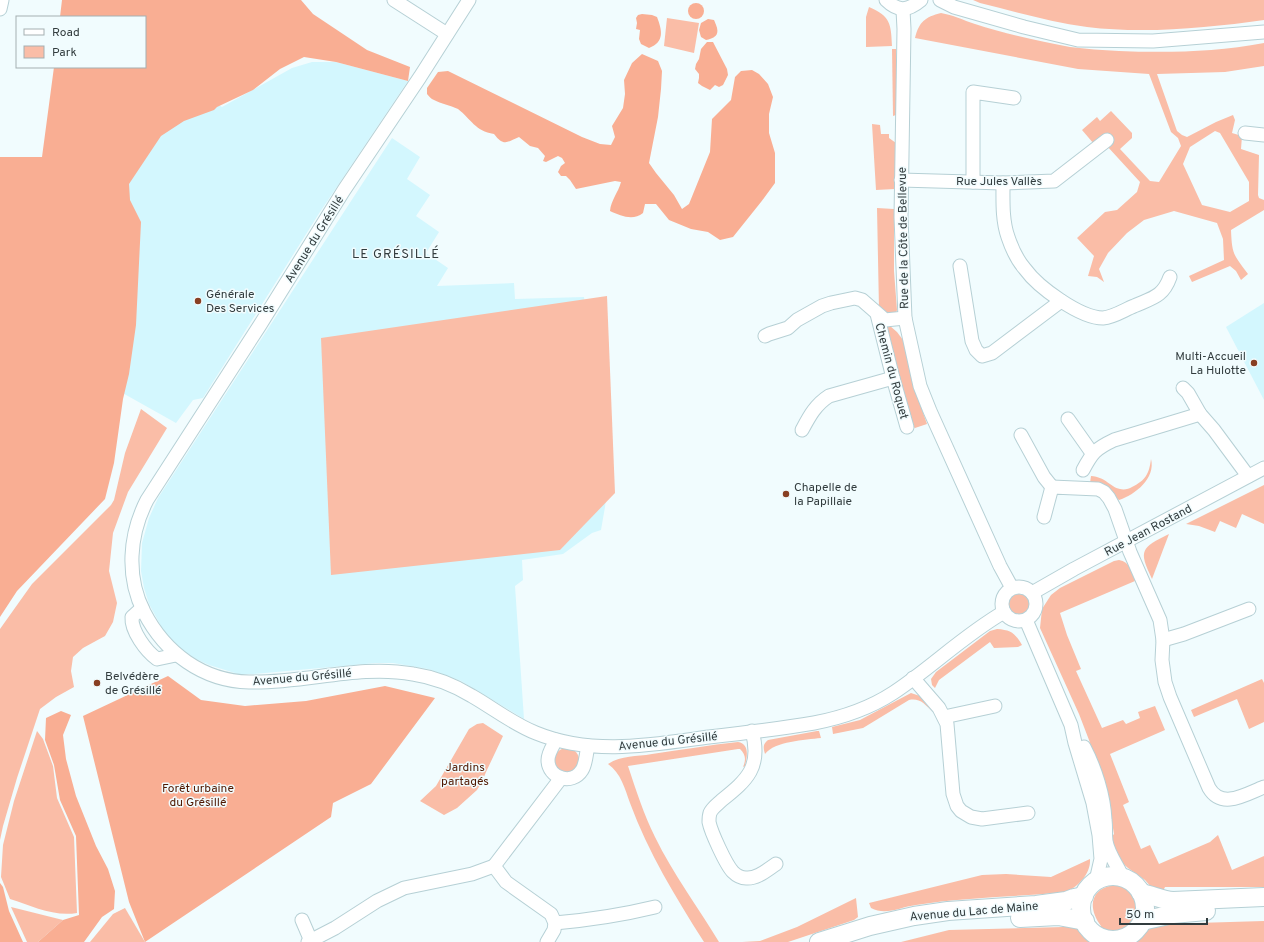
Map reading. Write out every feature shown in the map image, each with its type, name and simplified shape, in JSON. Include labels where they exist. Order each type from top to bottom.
[{"type":"street","points":[[0,8],[2,0]]},
{"type":"street","points":[[394,0],[447,34]]},
{"type":"street","name":"Avenue du Grésillé","points":[[469,0],[420,77],[344,190],[256,332],[147,500],[135,533],[132,558],[134,583],[142,608],[157,634],[176,654],[187,662],[210,674],[236,681],[252,682],[280,680],[368,671],[418,674],[466,692],[509,720],[536,733],[556,740],[588,746],[617,748],[752,732],[814,723],[843,716],[892,694],[978,628],[1004,612]]},
{"type":"street","points":[[886,0],[892,5],[903,10],[913,6],[921,0]]},
{"type":"street","points":[[940,0],[954,7],[1024,27],[1078,40],[1153,41],[1264,32]]},
{"type":"street","name":"Rue de la Côte de Bellevue","points":[[903,10],[901,248],[905,318],[920,386],[932,418],[1000,566],[1012,588]]},
{"type":"street","points":[[973,182],[973,92],[1014,98]]},
{"type":"street","points":[[1245,133],[1264,135]]},
{"type":"street","name":"Rue Jules Vallès","points":[[901,180],[1003,183],[1054,181],[1107,140]]},
{"type":"street","points":[[1003,183],[1005,224],[1012,248],[1018,260],[1032,279],[1061,301],[1087,315],[1104,318],[1159,295],[1166,288],[1170,277]]},
{"type":"street","points":[[960,266],[972,341],[976,350],[982,356],[992,353],[1061,301]]},
{"type":"street","points":[[764,336],[788,328],[797,320],[831,302],[855,298],[862,300],[885,320],[905,318]]},
{"type":"street","name":"Chemin du Roquet","points":[[877,314],[892,378],[907,427]]},
{"type":"street","points":[[802,430],[813,410],[821,401],[829,396],[892,378]]},
{"type":"street","points":[[1183,388],[1188,393],[1200,414],[1214,430],[1248,476]]},
{"type":"street","points":[[1083,470],[1092,453],[1114,440],[1200,414]]},
{"type":"street","points":[[1068,419],[1092,453]]},
{"type":"street","points":[[1021,435],[1044,477],[1052,488]]},
{"type":"street","name":"Rue Jean Rostand","points":[[1032,593],[1264,468]]},
{"type":"street","points":[[1044,517],[1052,488]]},
{"type":"street","points":[[1052,488],[1098,489],[1104,492],[1109,498],[1119,518],[1126,542],[1160,620],[1163,640],[1162,660],[1165,682],[1186,736],[1212,792],[1219,798],[1231,800],[1264,787]]},
{"type":"street","points":[[1023,587],[1032,593],[1036,601],[1036,606],[1033,614],[1026,620],[1016,621],[1011,619],[1004,612],[1002,608],[1003,598],[1008,590],[1023,587]]},
{"type":"street","points":[[142,608],[132,617],[132,624],[137,635],[152,656],[157,659],[176,654]]},
{"type":"street","points":[[1163,640],[1184,634],[1249,609]]},
{"type":"street","points":[[1026,620],[1071,725],[1084,745],[1093,767],[1103,806],[1106,842],[1123,878]]},
{"type":"street","points":[[913,678],[944,717],[947,724],[953,794],[957,806],[961,811],[971,817],[982,819],[1028,814]]},
{"type":"street","points":[[944,717],[995,706]]},
{"type":"street","points":[[1071,725],[1093,803],[1099,835],[1101,859],[1096,881]]},
{"type":"street","points":[[752,732],[756,750],[749,774],[740,786],[711,810],[709,823],[729,867],[736,874],[745,878],[750,878],[761,874],[776,864]]},
{"type":"street","points":[[556,740],[548,760],[549,766],[556,776],[561,778],[573,778],[582,770],[588,746]]},
{"type":"street","points":[[302,920],[310,941],[335,928],[377,900],[404,888],[472,874],[494,866],[561,778]]},
{"type":"street","points":[[494,866],[506,882],[551,914],[555,923],[554,930],[547,942]]},
{"type":"street","points":[[1109,876],[1123,878],[1135,885],[1141,893],[1145,907],[1142,921],[1135,931],[1120,939],[1102,937],[1089,928],[1085,921],[1082,907],[1084,896],[1096,881],[1109,876]]},
{"type":"street","points":[[1141,893],[1152,894],[1164,900],[1173,901],[1264,897]]},
{"type":"street","name":"Avenue du Lac de Maine","points":[[819,942],[870,926],[914,916],[948,911],[1036,905],[1066,901],[1084,896]]},
{"type":"street","points":[[555,923],[622,915],[655,907]]},
{"type":"street","points":[[1142,921],[1172,914],[1199,911],[1264,909]]},
{"type":"street","name":"Avenue du Lac de Maine","points":[[848,942],[890,932],[954,922],[1058,916],[1085,921]]},
{"type":"shaded area","points":[[312,62],[336,62],[408,81],[320,212],[203,398],[193,400],[176,423],[119,391],[121,142],[217,104],[222,107],[292,68]]},
{"type":"shaded area","points":[[392,138],[420,157],[407,179],[430,195],[416,216],[439,232],[426,253],[448,268],[437,286],[514,283],[515,299],[584,297],[608,480],[605,507],[601,530],[592,533],[563,554],[522,560],[523,580],[515,586],[524,719],[461,681],[428,669],[393,663],[376,663],[253,674],[238,674],[209,665],[196,659],[172,641],[162,628],[149,604],[144,588],[141,571],[142,543],[149,518],[158,498]]},
{"type":"shaded area","name":"Multi-Accueil La Hulotte","points":[[1264,303],[1264,400],[1226,327]]},
{"type":"green space","points":[[62,0],[301,0],[313,14],[367,50],[410,67],[408,81],[336,62],[304,57],[280,69],[253,90],[217,107],[214,110],[184,121],[161,136],[129,184],[130,200],[141,222],[136,325],[114,463],[105,499],[17,591],[0,617],[0,157],[42,157],[54,68],[146,68],[146,16],[60,16]]},
{"type":"green space","points":[[973,0],[1264,0],[1264,20],[1176,29],[1109,29],[1047,20]]},
{"type":"green space","points":[[696,3],[703,8],[704,11],[699,18],[696,19],[689,14],[688,11],[693,4]]},
{"type":"green space","points":[[869,7],[876,10],[886,18],[890,27],[892,46],[866,47],[866,17]]},
{"type":"green space","points":[[941,13],[954,16],[986,28],[1010,34],[1070,47],[1088,49],[1137,52],[1173,52],[1228,48],[1264,43],[1264,66],[1225,72],[1157,74],[1177,131],[1182,135],[1187,137],[1233,115],[1235,120],[1232,133],[1242,136],[1241,149],[1259,155],[1258,195],[1259,198],[1264,200],[1264,210],[1231,230],[1234,254],[1248,274],[1241,280],[1236,271],[1230,266],[1192,282],[1189,276],[1224,260],[1223,239],[1217,223],[1174,211],[1144,220],[1127,233],[1108,253],[1099,269],[1104,282],[1097,277],[1088,276],[1094,256],[1077,238],[1105,212],[1117,210],[1137,192],[1140,182],[1107,146],[1094,144],[1082,130],[1097,117],[1100,121],[1111,111],[1132,133],[1132,138],[1120,149],[1150,181],[1159,182],[1181,146],[1178,138],[1171,132],[1149,74],[1078,69],[915,38],[918,28],[927,18]],"holes":[[[1215,131],[1220,133],[1249,182],[1249,201],[1230,212],[1202,205],[1183,164],[1190,147]]]},
{"type":"green space","points":[[642,14],[657,17],[660,26],[660,39],[649,48],[641,44],[639,39],[640,30],[636,29],[636,18],[638,15]]},
{"type":"green space","points":[[667,18],[699,23],[694,53],[664,46]]},
{"type":"green space","points":[[708,19],[714,20],[717,27],[717,33],[711,39],[706,40],[701,37],[699,30],[701,23]]},
{"type":"green space","points":[[707,42],[713,42],[727,69],[728,75],[723,85],[719,87],[715,85],[710,90],[698,83],[699,74],[695,69],[701,49]]},
{"type":"green space","points":[[892,49],[896,49],[896,115],[893,116]]},
{"type":"green space","points":[[642,54],[658,61],[662,71],[658,117],[649,163],[674,195],[682,209],[689,204],[710,152],[712,119],[731,100],[735,77],[741,71],[752,70],[759,74],[768,84],[773,97],[769,114],[769,133],[775,153],[775,183],[733,237],[720,240],[708,232],[691,229],[669,220],[656,204],[645,204],[643,213],[635,217],[623,216],[610,211],[621,182],[615,181],[576,189],[566,176],[561,176],[558,172],[561,166],[565,163],[562,158],[558,156],[546,162],[543,161],[545,156],[538,148],[530,146],[519,137],[508,142],[500,141],[494,134],[478,127],[458,109],[433,100],[427,94],[427,88],[438,72],[448,71],[582,137],[600,144],[611,145],[615,137],[612,126],[623,108],[625,94],[624,80],[632,63]]},
{"type":"green space","points":[[872,124],[880,125],[881,134],[889,134],[889,138],[896,143],[895,189],[876,190]]},
{"type":"green space","points":[[877,208],[894,209],[894,271],[897,310],[896,313],[891,316],[879,309]]},
{"type":"green space","points":[[607,296],[615,493],[560,550],[331,575],[321,338]]},
{"type":"green space","points":[[885,326],[890,326],[903,340],[918,398],[927,424],[915,428],[909,424]]},
{"type":"green space","points":[[141,409],[167,428],[128,492],[113,533],[109,571],[117,603],[113,622],[105,636],[83,648],[73,657],[71,671],[74,687],[56,697],[40,709],[17,778],[0,840],[0,629],[32,584],[111,505],[114,500],[125,453]]},
{"type":"green space","points":[[1151,459],[1152,466],[1150,473],[1143,485],[1125,498],[1119,500],[1109,492],[1090,483],[1091,476],[1100,478],[1116,488],[1129,488],[1144,479],[1148,473]]},
{"type":"green space","points":[[1264,485],[1264,524],[1242,514],[1236,528],[1220,521],[1215,532],[1199,526],[1186,524]]},
{"type":"green space","points":[[1169,534],[1152,579],[1145,562],[1145,551],[1153,543]]},
{"type":"green space","points":[[1119,560],[1126,563],[1132,570],[1135,581],[1060,613],[1081,669],[1076,671],[1102,728],[1123,720],[1126,724],[1140,718],[1138,712],[1155,706],[1165,730],[1110,754],[1129,802],[1123,805],[1141,849],[1150,845],[1159,864],[1210,842],[1218,835],[1232,870],[1264,856],[1264,887],[1165,887],[1161,895],[1145,880],[1119,860],[1110,839],[1114,834],[1108,798],[1089,740],[1079,714],[1040,628],[1042,609],[1051,595],[1060,588],[1114,561]]},
{"type":"green space","points":[[1019,594],[1028,597],[1031,606],[1028,615],[1019,618],[1010,615],[1007,606],[1010,597]]},
{"type":"green space","points":[[997,629],[1006,630],[1012,633],[1022,645],[1018,647],[994,648],[990,642],[939,680],[935,688],[932,685],[931,679],[936,672],[990,631]]},
{"type":"green space","name":"Forêt urbaine du Grésillé","points":[[168,676],[201,700],[245,706],[306,701],[385,686],[435,698],[371,784],[333,803],[331,817],[145,942],[129,902],[83,716]]},
{"type":"green space","points":[[1262,679],[1264,683],[1264,722],[1249,729],[1237,699],[1194,717],[1191,710]]},
{"type":"green space","points":[[911,693],[920,696],[932,712],[925,704],[916,700],[909,700],[863,728],[833,734],[832,727],[860,720]]},
{"type":"green space","points":[[61,711],[71,715],[63,735],[66,759],[76,796],[96,846],[108,869],[115,891],[114,909],[102,917],[84,942],[38,942],[63,920],[79,915],[76,836],[60,800],[54,765],[45,740],[46,718]]},
{"type":"green space","name":"Jardins partagés","points":[[483,723],[503,736],[477,790],[457,808],[444,815],[420,801],[436,786],[469,729],[477,724]]},
{"type":"green space","points":[[37,731],[43,739],[53,766],[57,798],[74,837],[77,913],[68,914],[51,912],[10,899],[1,877],[3,845],[14,801]]},
{"type":"green space","points":[[819,731],[821,738],[776,746],[765,754],[764,746],[768,740]]},
{"type":"green space","points":[[738,742],[744,745],[747,751],[745,766],[743,767],[745,758],[740,749],[628,766],[647,820],[662,851],[719,942],[704,942],[673,892],[654,857],[637,821],[624,787],[616,772],[608,764],[619,759],[629,757]]},
{"type":"green space","points":[[564,748],[574,750],[578,755],[579,763],[576,772],[560,773],[553,763],[556,754],[559,750]]},
{"type":"green space","points":[[1090,859],[1090,864],[1086,874],[1080,883],[1066,892],[934,902],[888,911],[871,908],[869,903],[982,875],[1006,874],[1051,877]]},
{"type":"green space","points":[[0,883],[3,887],[9,911],[23,942],[0,942]]},
{"type":"green space","points":[[1114,885],[1128,890],[1135,899],[1135,912],[1129,925],[1264,921],[1264,942],[901,942],[949,930],[1101,926],[1094,913],[1093,901],[1095,895],[1100,891],[1106,887]]},
{"type":"green space","points":[[856,898],[858,917],[854,920],[788,942],[742,942],[760,941],[797,927]]},
{"type":"green space","points":[[11,907],[63,920],[38,942],[27,942]]},
{"type":"green space","points":[[125,908],[145,942],[90,942],[113,914]]},
{"type":"place","name":"Générale Des Services","points":[[198,301]]},
{"type":"place","name":"Multi-Accueil La Hulotte","points":[[1254,363]]},
{"type":"place","name":"Chapelle de la Papillaie","points":[[786,494]]},
{"type":"place","name":"Belvédère de Grésillé","points":[[97,683]]},
{"type":"district","name":"LE GRÉSILLÉ","points":[[396,253]]}]
